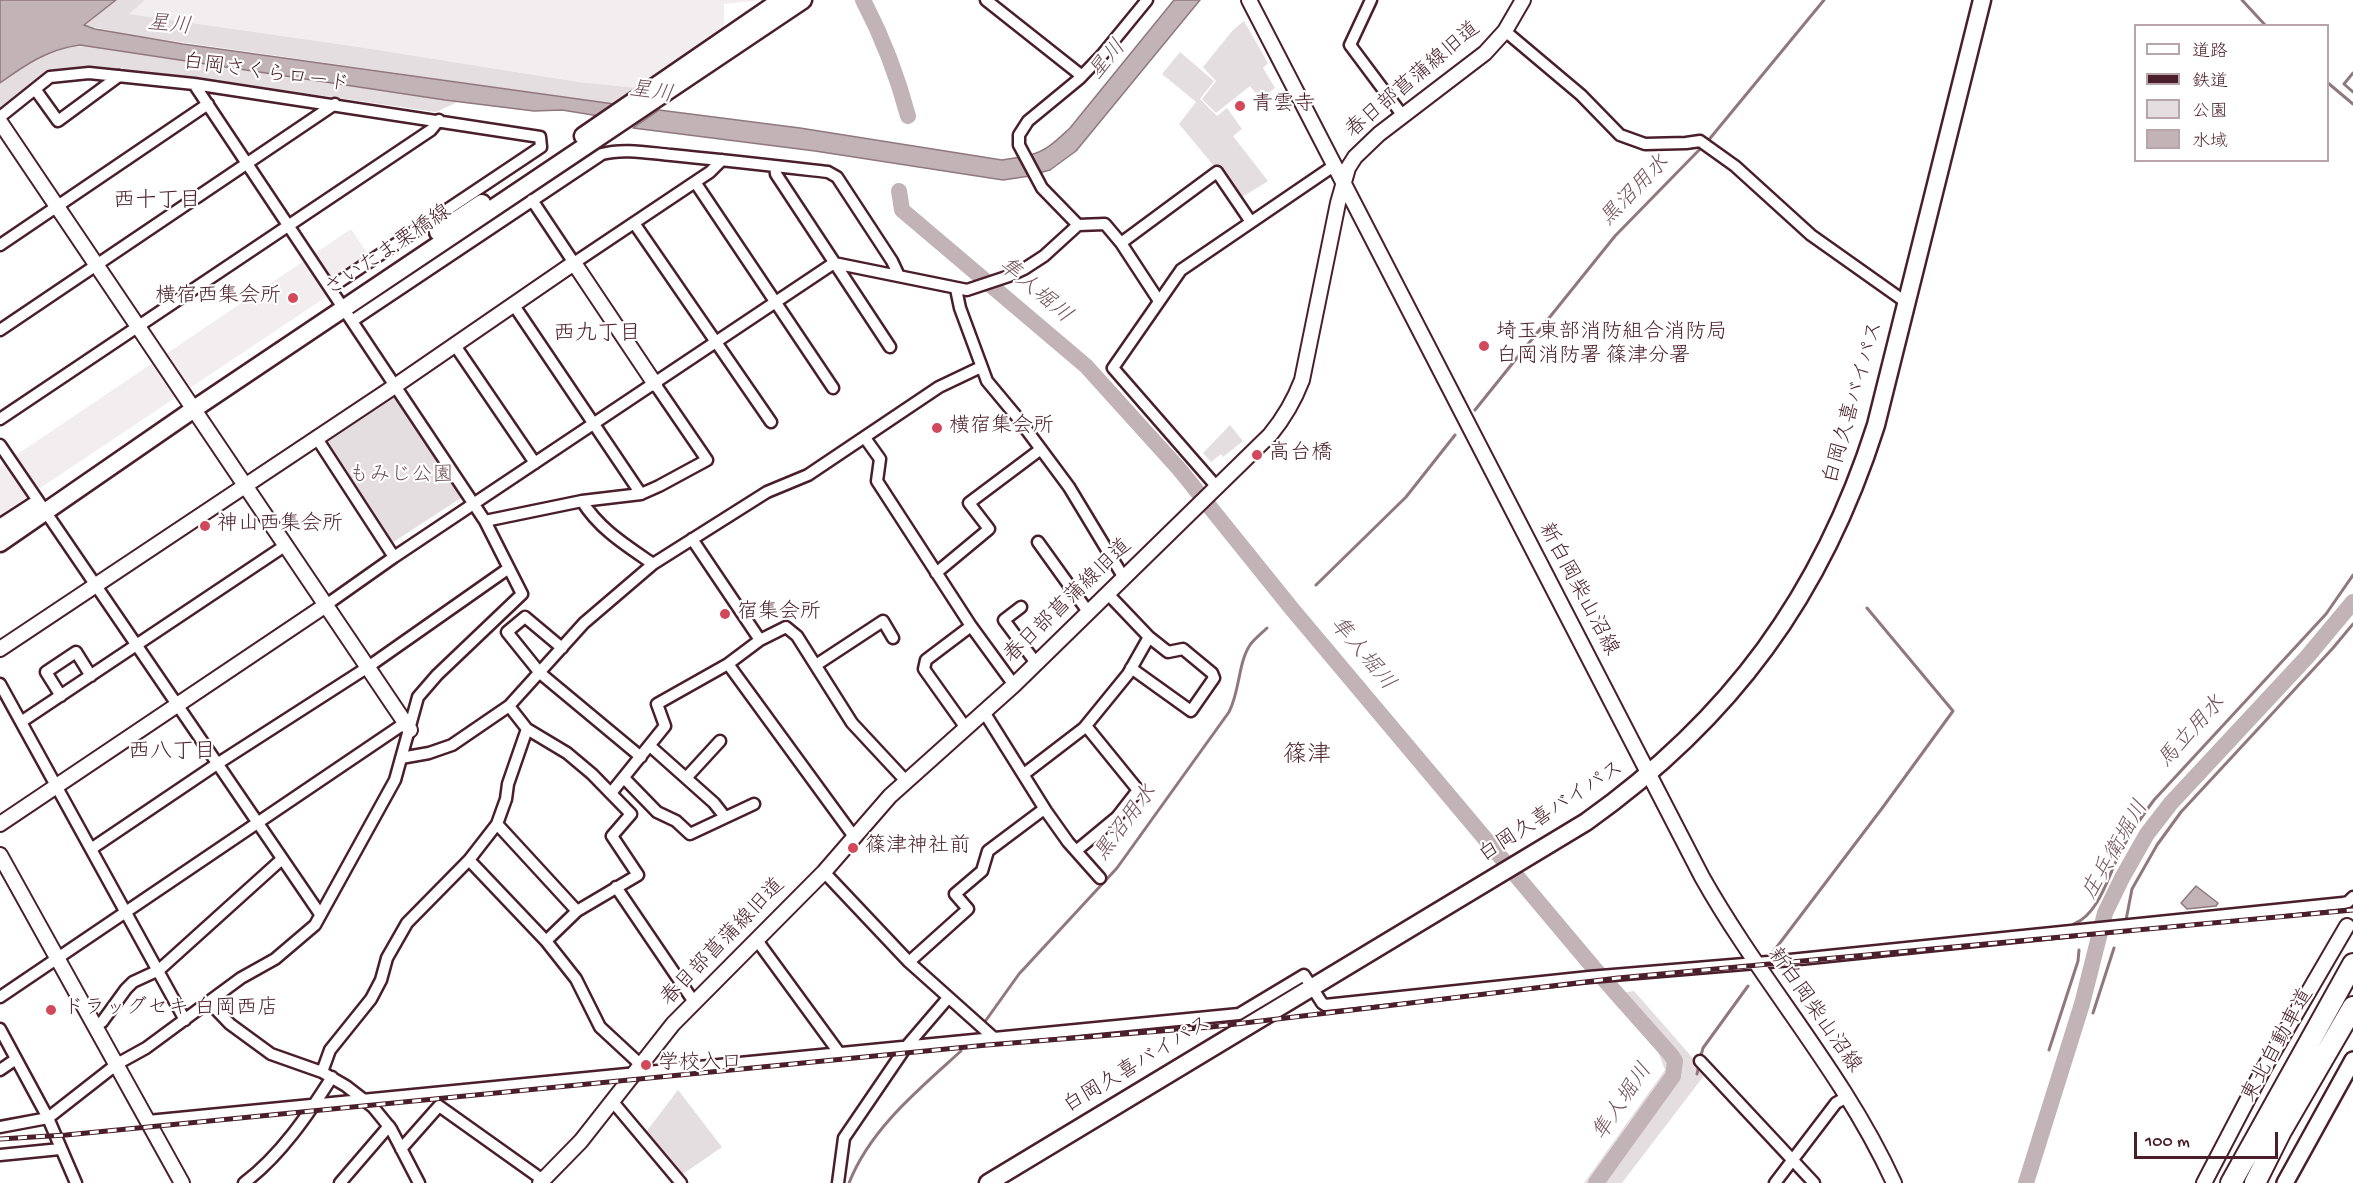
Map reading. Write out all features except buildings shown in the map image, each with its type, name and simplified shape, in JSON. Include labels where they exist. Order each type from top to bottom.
[{"type":"highway","name":"東北自動車道","points":[[2231,1183],[2353,964]]},
{"type":"highway","name":"東北自動車道","points":[[2255,1183],[2281,1131],[2353,1007]]},
{"type":"main road","name":"さいたま栗橋線","points":[[591,138],[642,95],[781,0]]},
{"type":"main road","name":"さいたま栗橋線","points":[[0,543],[42,507],[192,404],[591,138],[660,98],[803,0]]},
{"type":"main road","name":"白岡久喜バイパス","points":[[988,1183],[1586,822],[1649,775],[1709,718],[1754,666],[1786,620],[1816,570],[1849,501],[1866,455],[1907,303],[1982,0]]},
{"type":"main road","name":"さいたま栗橋線","points":[[0,528],[42,507]]},
{"type":"main road","points":[[2285,1183],[2353,1059]]},
{"type":"street","points":[[986,0],[1082,76]]},
{"type":"street","points":[[1078,225],[1042,188],[1019,145],[1019,135],[1028,121],[1082,76],[1147,0]]},
{"type":"street","name":"新白岡柴山沼線","points":[[1249,0],[1702,877],[1755,963],[1846,1097],[1894,1183]]},
{"type":"street","points":[[1371,0],[1350,45],[1403,116]]},
{"type":"street","name":"春日部菖蒲線旧道","points":[[541,1182],[581,1141],[694,1002],[824,872],[879,807],[1014,685],[1283,420],[1302,380],[1343,181],[1348,168],[1361,151],[1379,134],[1471,65],[1495,43],[1505,31],[1523,0]]},
{"type":"street","points":[[1505,31],[1544,61],[1620,135],[1645,144],[1705,145],[1735,166],[1811,235],[1907,303]]},
{"type":"street","name":"白岡さくらロード","points":[[0,117],[50,76],[89,73],[194,84],[335,104],[540,137],[541,147],[341,305]]},
{"type":"street","points":[[35,89],[58,121],[119,76]]},
{"type":"street","points":[[0,1127],[48,1118],[117,1064],[146,1048],[241,978],[275,959],[315,925],[395,780],[407,726],[418,697],[437,675],[522,594],[485,521],[194,84]]},
{"type":"street","points":[[0,330],[335,104]]},
{"type":"street","points":[[0,245],[208,105]]},
{"type":"street","points":[[0,419],[431,130],[439,120]]},
{"type":"street","points":[[0,122],[407,726]]},
{"type":"street","points":[[341,305],[532,200],[602,154],[609,152],[722,159],[828,172],[837,177],[892,261],[899,276]]},
{"type":"street","points":[[0,649],[94,584],[395,386],[710,172],[722,159]]},
{"type":"street","points":[[1213,489],[1113,368],[1181,270],[1335,165]]},
{"type":"street","points":[[775,166],[776,174],[890,347]]},
{"type":"street","points":[[1121,243],[1217,172],[1251,222]]},
{"type":"street","points":[[695,182],[833,388]]},
{"type":"street","points":[[485,521],[582,501],[641,494],[707,460],[532,200]]},
{"type":"street","points":[[634,223],[771,422]]},
{"type":"street","points":[[0,824],[834,263],[956,289],[976,287],[1009,276],[1044,256],[1078,225],[1105,224],[1121,243],[1159,301]]},
{"type":"street","points":[[956,289],[960,308],[981,367],[994,390],[1069,487],[1124,578]]},
{"type":"street","points":[[513,304],[641,494]]},
{"type":"street","points":[[454,344],[535,463]]},
{"type":"street","points":[[401,758],[429,753],[452,745],[486,724],[509,706],[584,623],[653,564],[766,492],[808,475],[939,387],[981,367]]},
{"type":"street","points":[[316,437],[394,557]]},
{"type":"street","points":[[865,438],[880,459],[877,481],[971,626],[1014,685]]},
{"type":"street","points":[[0,445],[320,914]]},
{"type":"street","points":[[936,573],[989,529],[969,503],[1041,449]]},
{"type":"street","points":[[582,501],[591,515],[613,536],[653,564]]},
{"type":"street","points":[[692,539],[759,639]]},
{"type":"street","points":[[1038,542],[1089,613]]},
{"type":"street","points":[[21,722],[286,545]]},
{"type":"street","points":[[91,849],[217,764],[368,667],[509,568]]},
{"type":"street","points":[[1108,594],[1149,637],[1168,652],[1183,650],[1212,673],[1214,678],[1191,711],[1131,668]]},
{"type":"street","points":[[1020,607],[1004,620],[1036,663]]},
{"type":"street","points":[[562,648],[525,617],[507,632],[540,673],[641,757]]},
{"type":"street","points":[[816,664],[883,621],[893,638]]},
{"type":"street","points":[[966,728],[924,669],[926,660],[971,626]]},
{"type":"street","points":[[611,793],[665,726],[657,704],[728,664],[759,639],[786,627],[797,636],[852,723],[906,781]]},
{"type":"street","points":[[1024,774],[1086,726],[1131,668],[1149,637]]},
{"type":"street","points":[[61,696],[46,672],[76,652],[91,676]]},
{"type":"street","points":[[728,664],[855,838]]},
{"type":"street","points":[[0,684],[159,970],[184,1020]]},
{"type":"street","points":[[509,706],[527,729],[567,753],[592,774],[631,814],[612,836],[638,875],[577,911],[546,941]]},
{"type":"street","points":[[984,712],[1044,809],[1100,878]]},
{"type":"street","points":[[0,997],[257,822],[407,726]]},
{"type":"street","points":[[1076,851],[1117,817],[1138,790],[1086,726]]},
{"type":"street","points":[[244,1183],[258,1172],[313,1106],[327,1075],[330,1050],[371,999],[381,980],[387,958],[407,923],[469,860],[497,824],[527,729]]},
{"type":"street","points":[[686,778],[720,741]]},
{"type":"street","points":[[650,746],[714,803],[725,818]]},
{"type":"street","points":[[624,777],[657,812],[676,821],[690,834],[754,804]]},
{"type":"street","points":[[909,962],[968,909],[955,894],[982,871],[988,851],[1044,809]]},
{"type":"street","points":[[497,824],[577,911]]},
{"type":"street","points":[[0,855],[182,1183]]},
{"type":"street","points":[[95,1026],[102,1022],[126,988],[133,982],[159,970],[282,858]]},
{"type":"street","points":[[469,860],[546,941],[576,980],[600,1027],[638,1070]]},
{"type":"street","points":[[824,872],[909,962],[994,1038]]},
{"type":"street","points":[[616,887],[694,1002]]},
{"type":"street","points":[[148,1121],[365,1101],[638,1070],[840,1054],[1239,1014],[1304,975],[1325,1005],[1616,974],[1755,963],[2343,903],[2353,897]]},
{"type":"street","points":[[2204,1183],[2263,1070],[2347,926]]},
{"type":"street","points":[[756,939],[840,1054]]},
{"type":"street","points":[[838,1183],[844,1138],[906,1047],[948,998]]},
{"type":"street","points":[[209,1002],[230,1024],[271,1054],[327,1075],[365,1101],[389,1126],[419,1183]]},
{"type":"street","points":[[0,1029],[48,1118],[76,1183]]},
{"type":"street","points":[[0,1070],[16,1059]]},
{"type":"street","points":[[1700,1061],[1814,1183]]},
{"type":"street","points":[[1775,1183],[1836,1103],[1846,1097]]},
{"type":"street","points":[[613,1102],[681,1183]]},
{"type":"street","points":[[401,1149],[440,1106],[541,1182]]},
{"type":"street","points":[[340,1183],[389,1126]]},
{"type":"street","points":[[0,1155],[60,1149]]},
{"type":"shaded area","points":[[145,0],[764,0],[724,4],[724,26],[639,88],[579,82],[359,47],[128,14]]},
{"type":"shaded area","points":[[351,229],[370,257],[329,295],[0,515],[0,466]]},
{"type":"green space","points":[[116,0],[145,0],[129,14],[579,82],[639,88],[614,104],[131,35],[84,25]]},
{"type":"green space","points":[[1244,21],[1268,63],[1263,68],[1275,88],[1260,99],[1250,86],[1216,113],[1202,99],[1216,81],[1203,67],[1233,30]]},
{"type":"green space","points":[[92,46],[462,100],[436,112],[205,79],[93,68],[48,73],[0,111],[0,83],[31,61],[60,47]]},
{"type":"green space","points":[[1180,52],[1214,81],[1200,99],[1217,116],[1227,108],[1242,129],[1233,136],[1268,181],[1239,199],[1179,124],[1196,102],[1162,74]]},
{"type":"green space","name":"もみじ公園","points":[[393,390],[467,494],[392,543],[324,440]]},
{"type":"green space","points":[[1230,425],[1243,441],[1223,457],[1221,454],[1211,462],[1203,453]]},
{"type":"green space","points":[[1634,991],[1706,1073],[1622,1183],[1584,1183],[1665,1070],[1658,1052],[1607,995]]},
{"type":"green space","points":[[678,1090],[722,1147],[680,1176],[646,1132]]},
{"type":"water","points":[[0,0],[116,0],[84,25],[95,29],[183,44],[614,104],[599,116],[562,110],[534,111],[445,100],[80,45],[47,54],[0,83]]},
{"type":"water","points":[[1174,0],[1200,0],[1076,151],[1050,170],[1039,173],[1030,155],[1047,148],[1070,128]]},
{"type":"water","points":[[659,110],[800,128],[1002,160],[1021,157],[1030,176],[1003,180],[815,151],[633,128]]},
{"type":"water","points":[[2196,886],[2218,903],[2216,906],[2187,909],[2181,903]]},
{"type":"waterway","name":"隼人堀川","points":[[863,0],[889,57],[908,116]]},
{"type":"waterway","name":"黒沼用水","points":[[1707,142],[1824,0]]},
{"type":"waterway","name":"馬立用水","points":[[2242,0],[2264,24]]},
{"type":"waterway","points":[[2353,73],[2344,84],[2353,92]]},
{"type":"waterway","name":"馬立用水","points":[[2329,84],[2353,104]]},
{"type":"waterway","name":"黒沼用水","points":[[1475,410],[1615,236],[1702,147]]},
{"type":"waterway","name":"隼人堀川","points":[[899,191],[902,210],[1086,366],[1180,470],[1292,609],[1593,967],[1671,1055],[1675,1061],[1673,1076],[1596,1183]]},
{"type":"waterway","name":"黒沼用水","points":[[1316,585],[1406,497],[1455,435]]},
{"type":"waterway","name":"馬立用水","points":[[2074,924],[2083,919],[2098,901],[2126,841],[2154,800],[2326,614],[2353,575]]},
{"type":"waterway","name":"庄兵衛堀川","points":[[2026,1183],[2082,1004],[2105,913],[2122,878],[2147,834],[2171,803],[2307,657],[2353,602]]},
{"type":"waterway","points":[[1773,952],[1953,711],[1867,608]]},
{"type":"waterway","points":[[2126,920],[2132,889],[2157,845],[2181,812],[2353,624]]},
{"type":"waterway","name":"黒沼用水","points":[[984,1023],[1019,974],[1117,868],[1229,712],[1246,652],[1252,642],[1267,628]]},
{"type":"waterway","points":[[2093,1013],[2114,948]]},
{"type":"waterway","name":"馬立用水","points":[[2049,1050],[2078,961],[2079,950]]},
{"type":"waterway","points":[[1700,1059],[1703,1048],[1748,986]]},
{"type":"waterway","name":"黒沼用水","points":[[849,1183],[869,1145],[897,1111],[961,1051]]},
{"type":"waterway","points":[[1697,1074],[1699,1065]]},
{"type":"railway","points":[[0,1139],[66,1135],[987,1045],[1211,1027],[1618,978],[2353,910]]},
{"type":"place","name":"青雲寺","points":[[1240,106]]},
{"type":"place","name":"横宿西集会所","points":[[293,298]]},
{"type":"place","name":"埼玉東部消防組合消防局 白岡消防署 篠津分署","points":[[1484,346]]},
{"type":"place","name":"横宿集会所","points":[[937,428]]},
{"type":"place","name":"高台橋","points":[[1257,455]]},
{"type":"place","name":"神山西集会所","points":[[205,526]]},
{"type":"place","name":"宿集会所","points":[[725,614]]},
{"type":"place","name":"篠津神社前","points":[[853,848]]},
{"type":"place","name":"ドラッグセキ 白岡西店","points":[[51,1010]]},
{"type":"place","name":"学校入口","points":[[646,1065]]},
{"type":"district","name":"西十丁目","points":[[157,203]]},
{"type":"district","name":"西九丁目","points":[[597,336]]},
{"type":"district","name":"西八丁目","points":[[172,754]]},
{"type":"district","name":"篠津","points":[[1307,757]]},
{"type":"water label","name":"星川","points":[[169,27]]},
{"type":"water label","name":"星川","points":[[1109,61]]},
{"type":"water label","name":"星川","points":[[651,94]]}]
